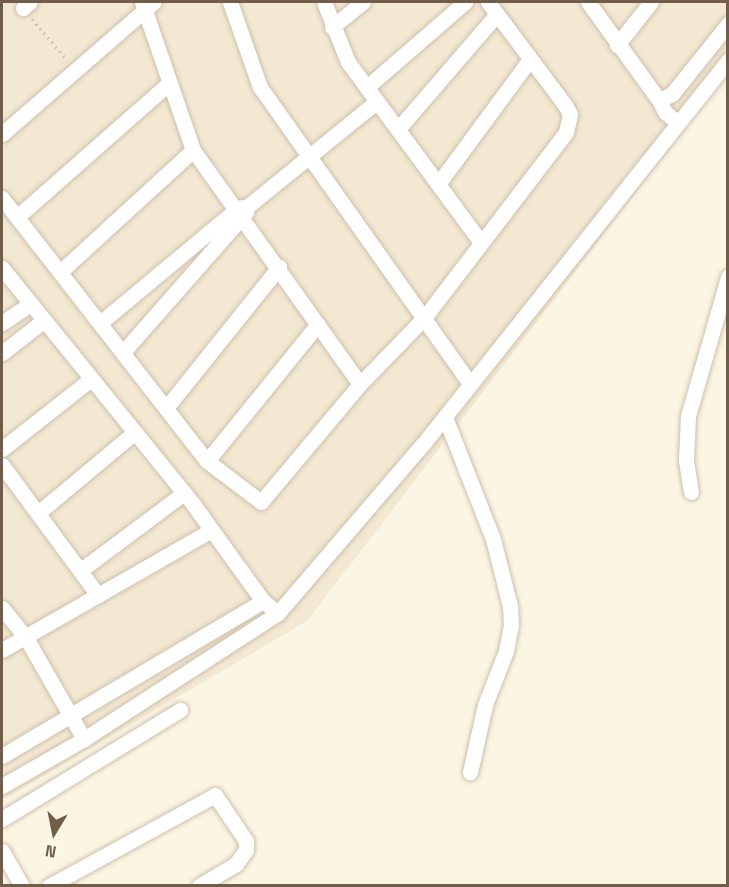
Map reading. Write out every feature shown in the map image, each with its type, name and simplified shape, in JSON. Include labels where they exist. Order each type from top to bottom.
[{"type":"street","points":[[230,2],[260,87],[470,384]]},
{"type":"street","points":[[324,2],[332,27],[348,62],[480,241]]},
{"type":"street","points":[[332,27],[363,2]]},
{"type":"street","points":[[367,87],[465,2]]},
{"type":"street","points":[[588,2],[659,100],[665,112],[678,123]]},
{"type":"street","points":[[617,45],[651,2]]},
{"type":"street","points":[[2,134],[147,4],[169,83],[194,150],[243,211],[360,384]]},
{"type":"street","points":[[2,198],[124,351],[207,461],[250,497],[261,502],[266,500],[360,384],[424,318],[569,124],[565,105],[492,8],[398,129]]},
{"type":"street","points":[[659,100],[672,94],[728,24]]},
{"type":"street","points":[[438,184],[530,59]]},
{"type":"street","points":[[2,786],[99,730],[278,613],[445,417],[728,61]]},
{"type":"street","points":[[17,218],[169,83]]},
{"type":"street","points":[[100,323],[243,211],[377,101]]},
{"type":"street","points":[[60,272],[194,150]]},
{"type":"street","points":[[124,351],[243,211]]},
{"type":"street","points":[[166,408],[279,267]]},
{"type":"street","points":[[2,268],[184,493],[263,601],[278,613]]},
{"type":"street","points":[[691,492],[686,460],[688,416],[728,277]]},
{"type":"street","points":[[2,323],[30,304]]},
{"type":"street","points":[[2,353],[43,321]]},
{"type":"street","points":[[207,461],[318,324]]},
{"type":"street","points":[[2,449],[91,379]]},
{"type":"street","points":[[445,417],[493,538],[510,606],[506,651],[485,705],[470,772]]},
{"type":"street","points":[[38,513],[135,432]]},
{"type":"street","points":[[2,465],[98,595]]},
{"type":"street","points":[[81,570],[184,493]]},
{"type":"street","points":[[2,650],[210,531]]},
{"type":"street","points":[[2,756],[263,601]]},
{"type":"street","points":[[2,608],[25,636],[84,739]]},
{"type":"street","points":[[2,819],[180,710]]},
{"type":"street","points":[[99,730],[115,750]]},
{"type":"street","points":[[49,885],[215,795],[246,841],[246,850],[236,864],[199,885]]},
{"type":"street","points":[[2,851],[22,885]]},
{"type":"path","points":[[26,5],[76,70]]},
{"type":"shaded area","points":[[2,2],[728,2],[727,74],[307,621],[2,800]]}]
